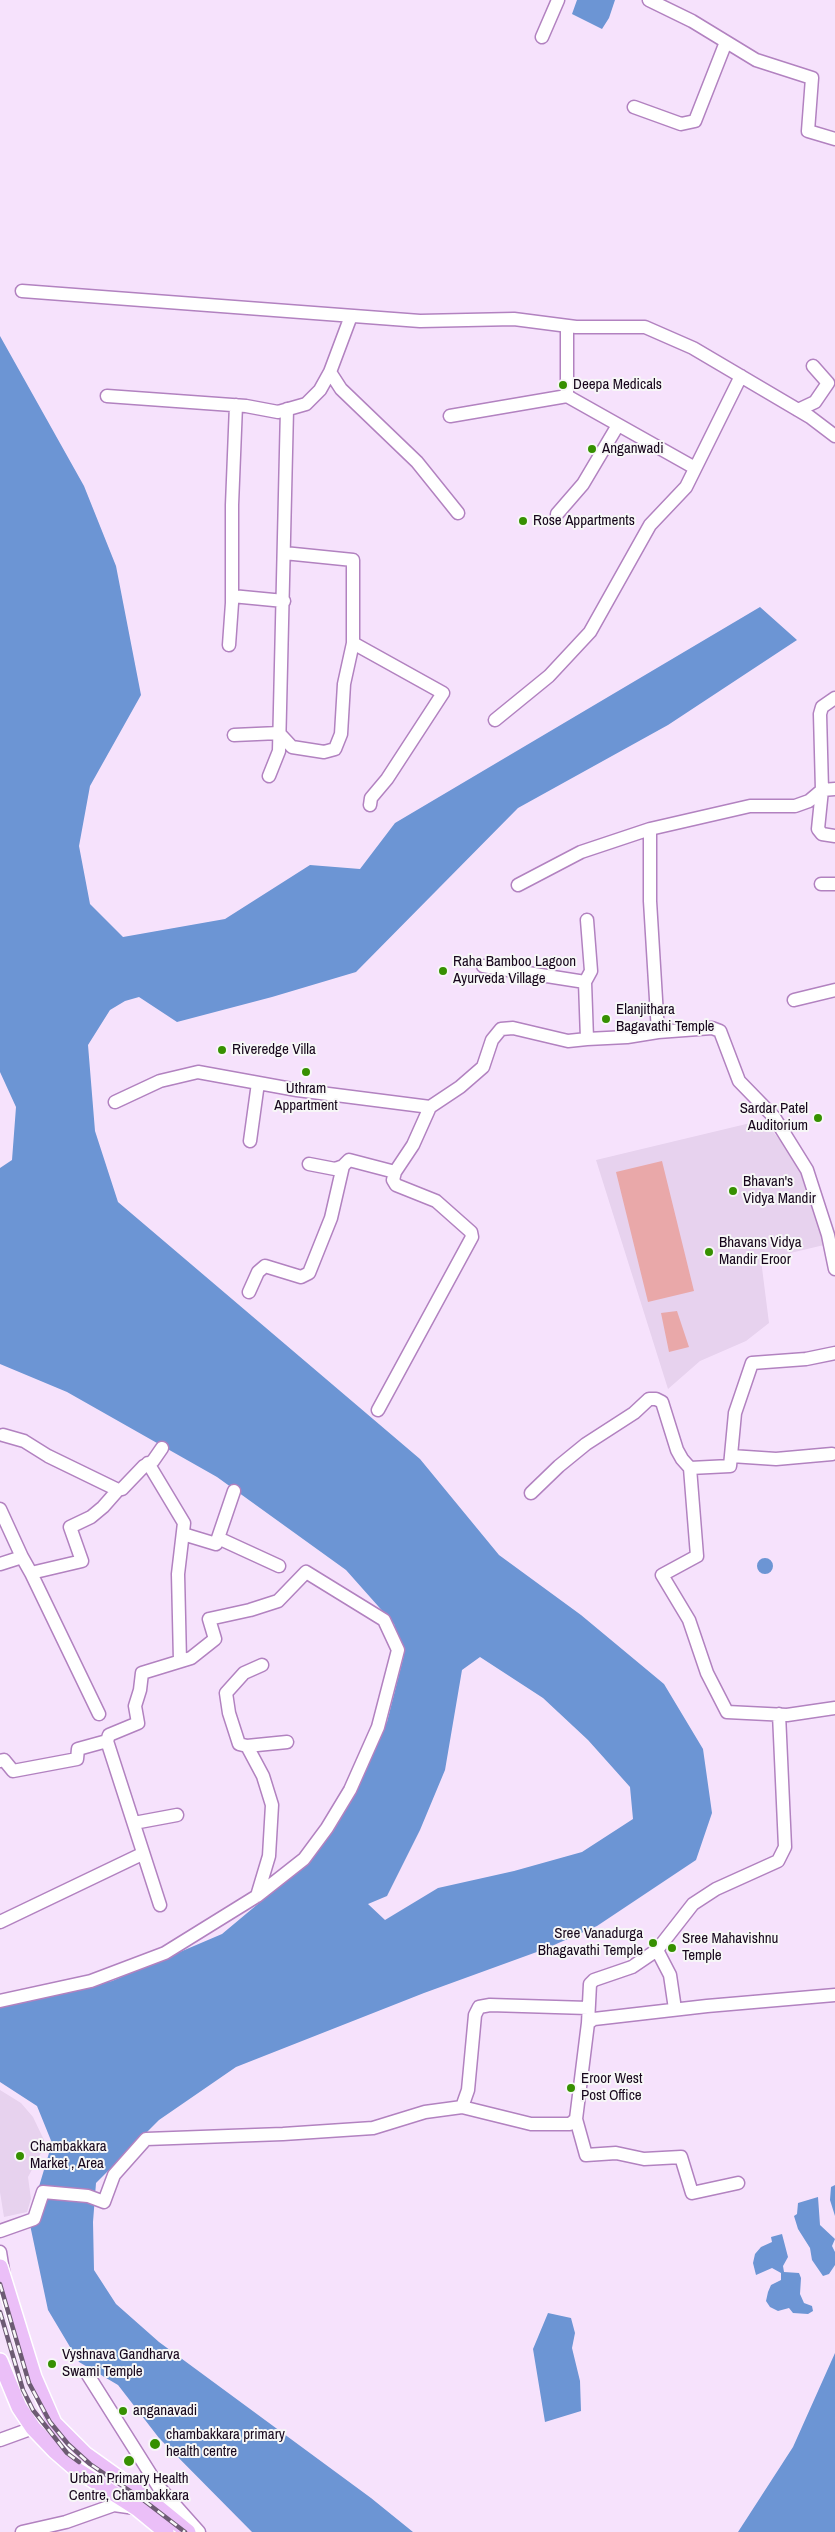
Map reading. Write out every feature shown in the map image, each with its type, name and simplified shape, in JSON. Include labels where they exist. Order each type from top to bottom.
[{"type":"main road","points":[[0,2267],[42,2397],[54,2423],[85,2454],[144,2496],[188,2532]]},
{"type":"main road","points":[[0,2361],[20,2407],[33,2428],[77,2470],[138,2509],[166,2532]]},
{"type":"main road","points":[[20,2407],[42,2397]]},
{"type":"street","points":[[542,37],[558,0]]},
{"type":"street","points":[[649,0],[692,20],[756,60],[812,78],[808,131],[835,139]]},
{"type":"street","points":[[634,107],[681,124],[695,121],[726,42]]},
{"type":"street","points":[[22,291],[420,321],[514,319],[567,326],[645,327],[694,348],[798,410],[835,436]]},
{"type":"street","points":[[106,396],[236,405],[278,412],[306,404],[320,390],[330,372],[350,316]]},
{"type":"street","points":[[567,326],[567,396]]},
{"type":"street","points":[[798,410],[815,402],[828,383],[813,366]]},
{"type":"street","points":[[330,372],[341,388],[417,462],[458,513]]},
{"type":"street","points":[[494,720],[549,676],[590,632],[650,525],[686,487],[741,376]]},
{"type":"street","points":[[450,416],[567,396],[695,468]]},
{"type":"street","points":[[229,645],[232,596],[232,505],[236,405]]},
{"type":"street","points":[[269,776],[279,751],[287,409]]},
{"type":"street","points":[[558,514],[583,484],[618,425]]},
{"type":"street","points":[[234,735],[279,734],[292,747],[324,752],[335,749],[341,734],[344,684],[353,643],[353,560],[284,553]]},
{"type":"street","points":[[232,596],[284,601]]},
{"type":"street","points":[[353,643],[443,693],[387,780],[371,798],[370,805]]},
{"type":"street","points":[[835,698],[822,707],[820,714],[829,790],[818,829],[822,834],[835,836]]},
{"type":"street","points":[[518,885],[582,852],[650,829],[750,806],[795,806],[829,790]]},
{"type":"street","points":[[650,829],[650,901],[658,1032]]},
{"type":"street","points":[[820,884],[835,884]]},
{"type":"street","points":[[587,920],[591,971],[585,982],[587,1039]]},
{"type":"street","points":[[483,966],[585,982]]},
{"type":"street","points":[[794,1000],[835,990]]},
{"type":"street","points":[[378,1410],[472,1237],[471,1232],[436,1201],[396,1185],[393,1180],[417,1138],[430,1107],[460,1087],[483,1067],[492,1040],[501,1029],[513,1028],[568,1041],[628,1038],[658,1032],[712,1028],[720,1031],[739,1081],[774,1117],[807,1170],[828,1234],[835,1269]]},
{"type":"street","points":[[115,1102],[160,1081],[198,1072],[258,1083],[430,1107]]},
{"type":"street","points":[[250,1141],[258,1083]]},
{"type":"street","points":[[309,1164],[336,1170],[349,1160],[396,1172]]},
{"type":"street","points":[[249,1292],[258,1272],[265,1266],[301,1277],[309,1273],[331,1218],[343,1166]]},
{"type":"street","points":[[690,1468],[730,1466],[735,1413],[752,1363],[806,1359],[835,1353]]},
{"type":"street","points":[[530,1494],[586,1444],[634,1412],[649,1399],[656,1398],[662,1402],[677,1450],[682,1460],[690,1468],[697,1556],[662,1575],[689,1620],[707,1673],[727,1712],[780,1714],[835,1708]]},
{"type":"street","points":[[1,1435],[24,1441],[48,1456],[118,1490]]},
{"type":"street","points":[[31,1573],[82,1562],[70,1527],[91,1517],[103,1507],[118,1490],[122,1489],[158,1455],[162,1448]]},
{"type":"street","points":[[731,1456],[776,1458],[832,1454]]},
{"type":"street","points":[[148,1463],[184,1523],[178,1574],[180,1661]]},
{"type":"street","points":[[183,1534],[216,1544],[234,1491]]},
{"type":"street","points":[[0,1509],[99,1714]]},
{"type":"street","points":[[218,1538],[279,1566]]},
{"type":"street","points":[[0,1564],[22,1557]]},
{"type":"street","points":[[0,2001],[91,1981],[165,1952],[257,1896],[304,1859],[327,1828],[350,1790],[378,1727],[398,1650],[384,1620],[306,1572],[278,1601],[209,1620],[215,1639],[191,1658],[142,1673],[140,1690],[135,1706],[138,1723],[110,1735],[107,1741],[160,1905]]},
{"type":"street","points":[[262,1665],[244,1673],[226,1693],[229,1713],[239,1744],[248,1746],[287,1742]]},
{"type":"street","points":[[738,2183],[692,2193],[681,2157],[644,2159],[616,2153],[586,2155],[576,2119],[588,2024],[590,1984],[594,1980],[632,1967],[657,1950],[693,1904],[716,1888],[778,1861],[785,1847],[780,1714]]},
{"type":"street","points":[[0,1761],[4,1760],[13,1771],[31,1768],[77,1759],[78,1749],[107,1741]]},
{"type":"street","points":[[248,1746],[263,1776],[272,1805],[269,1856],[257,1896]]},
{"type":"street","points":[[134,1823],[177,1815]]},
{"type":"street","points":[[0,1922],[142,1854]]},
{"type":"street","points":[[657,1950],[670,1975],[675,2009]]},
{"type":"street","points":[[588,2024],[594,2019],[675,2009],[835,1995]]},
{"type":"street","points":[[462,2108],[468,2090],[475,2015],[479,2008],[490,2005],[588,2008]]},
{"type":"street","points":[[0,2231],[34,2219],[44,2192],[88,2196],[104,2202],[114,2175],[146,2138],[283,2134],[373,2128],[425,2112],[462,2108],[531,2124],[570,2124],[576,2119]]},
{"type":"street","points":[[0,2252],[6,2289]]},
{"type":"street","points":[[88,2375],[158,2486],[199,2532]]},
{"type":"street","points":[[0,2440],[33,2428]]},
{"type":"street","points":[[22,2532],[66,2522],[114,2505],[138,2509]]},
{"type":"shaded area","name":"Bhavans Vidya Mandir Eroor","points":[[763,1120],[801,1165],[818,1214],[824,1245],[761,1260],[769,1323],[746,1341],[700,1361],[668,1389],[596,1160]]},
{"type":"shaded area","points":[[662,1161],[694,1291],[648,1302],[616,1172]]},
{"type":"shaded area","points":[[677,1311],[689,1347],[669,1352],[661,1313]]},
{"type":"shaded area","name":"Chambakkara Market , Area","points":[[0,2090],[21,2103],[33,2117],[44,2140],[42,2151],[28,2177],[31,2199],[27,2212],[4,2217],[0,2192]]},
{"type":"water","points":[[577,0],[615,0],[609,18],[602,29],[572,14]]},
{"type":"water","points":[[0,336],[84,486],[116,566],[141,695],[90,786],[79,846],[90,904],[123,937],[225,919],[310,865],[360,869],[395,823],[760,607],[797,640],[668,725],[518,808],[356,972],[177,1022],[139,997],[125,1001],[110,1010],[88,1045],[95,1131],[118,1202],[420,1459],[499,1555],[581,1615],[664,1684],[703,1749],[712,1813],[696,1860],[597,1926],[545,1949],[424,1993],[236,2067],[159,2120],[96,2183],[93,2222],[94,2270],[116,2304],[159,2342],[371,2498],[413,2532],[252,2532],[159,2438],[118,2385],[79,2362],[48,2310],[29,2220],[52,2143],[37,2106],[0,2082],[0,2006],[112,1981],[222,1934],[307,1863],[341,1813],[387,1722],[404,1655],[394,1624],[346,1570],[217,1477],[67,1392],[0,1364],[0,1168],[12,1160],[16,1107],[0,1072]],"holes":[[[480,1657],[543,1698],[588,1740],[630,1787],[633,1819],[582,1852],[514,1871],[438,1888],[385,1920],[368,1904],[387,1896],[420,1830],[445,1770],[462,1670]]]},
{"type":"water","points":[[762,1558],[768,1558],[773,1563],[771,1572],[762,1574],[757,1569],[757,1563]]},
{"type":"water","points":[[835,2185],[835,2216],[830,2200],[831,2187]]},
{"type":"water","points":[[818,2197],[820,2225],[835,2239],[832,2246],[835,2252],[835,2265],[829,2274],[823,2276],[812,2260],[810,2248],[798,2229],[794,2216],[797,2214],[798,2203]]},
{"type":"water","points":[[782,2234],[788,2257],[783,2266],[784,2272],[799,2273],[801,2278],[800,2294],[804,2303],[812,2306],[813,2311],[808,2314],[793,2313],[789,2308],[778,2311],[770,2307],[766,2301],[768,2292],[771,2285],[781,2280],[781,2273],[772,2268],[756,2275],[753,2263],[755,2254],[761,2247],[772,2242],[771,2237]]},
{"type":"water","points":[[548,2313],[571,2318],[575,2333],[572,2348],[580,2381],[581,2411],[545,2422],[533,2349]]},
{"type":"water","points":[[835,2353],[835,2532],[738,2532],[793,2447]]},
{"type":"railway","points":[[0,2284],[29,2383],[50,2422],[68,2444],[90,2464],[142,2499],[185,2532]]},
{"type":"railway","points":[[0,2312],[23,2390],[33,2410],[67,2453],[79,2462]]},
{"type":"place","name":"Deepa Medicals","points":[[563,385]]},
{"type":"place","name":"Anganwadi","points":[[592,449]]},
{"type":"place","name":"Rose Appartments","points":[[523,521]]},
{"type":"place","name":"Raha Bamboo Lagoon Ayurveda Village","points":[[443,971]]},
{"type":"place","name":"Elanjithara Bagavathi Temple","points":[[606,1019]]},
{"type":"place","name":"Riveredge Villa","points":[[222,1050]]},
{"type":"place","name":"Uthram Appartment","points":[[306,1072]]},
{"type":"place","name":"Sardar Patel Auditorium","points":[[818,1118]]},
{"type":"place","name":"Bhavan's Vidya Mandir","points":[[733,1191]]},
{"type":"place","name":"Bhavans Vidya Mandir Eroor","points":[[709,1252]]},
{"type":"place","name":"Sree Vanadurga Bhagavathi Temple","points":[[653,1943]]},
{"type":"place","name":"Sree Mahavishnu Temple","points":[[672,1948]]},
{"type":"place","name":"Eroor West Post Office","points":[[571,2088]]},
{"type":"place","name":"Chambakkara Market , Area","points":[[20,2156]]},
{"type":"place","name":"Vyshnava Gandharva Swami Temple","points":[[52,2364]]},
{"type":"place","name":"anganavadi","points":[[123,2411]]},
{"type":"place","name":"chambakkara primary health centre","points":[[155,2444]]},
{"type":"place","name":"Urban Primary Health Centre, Chambakkara","points":[[129,2461]]}]
